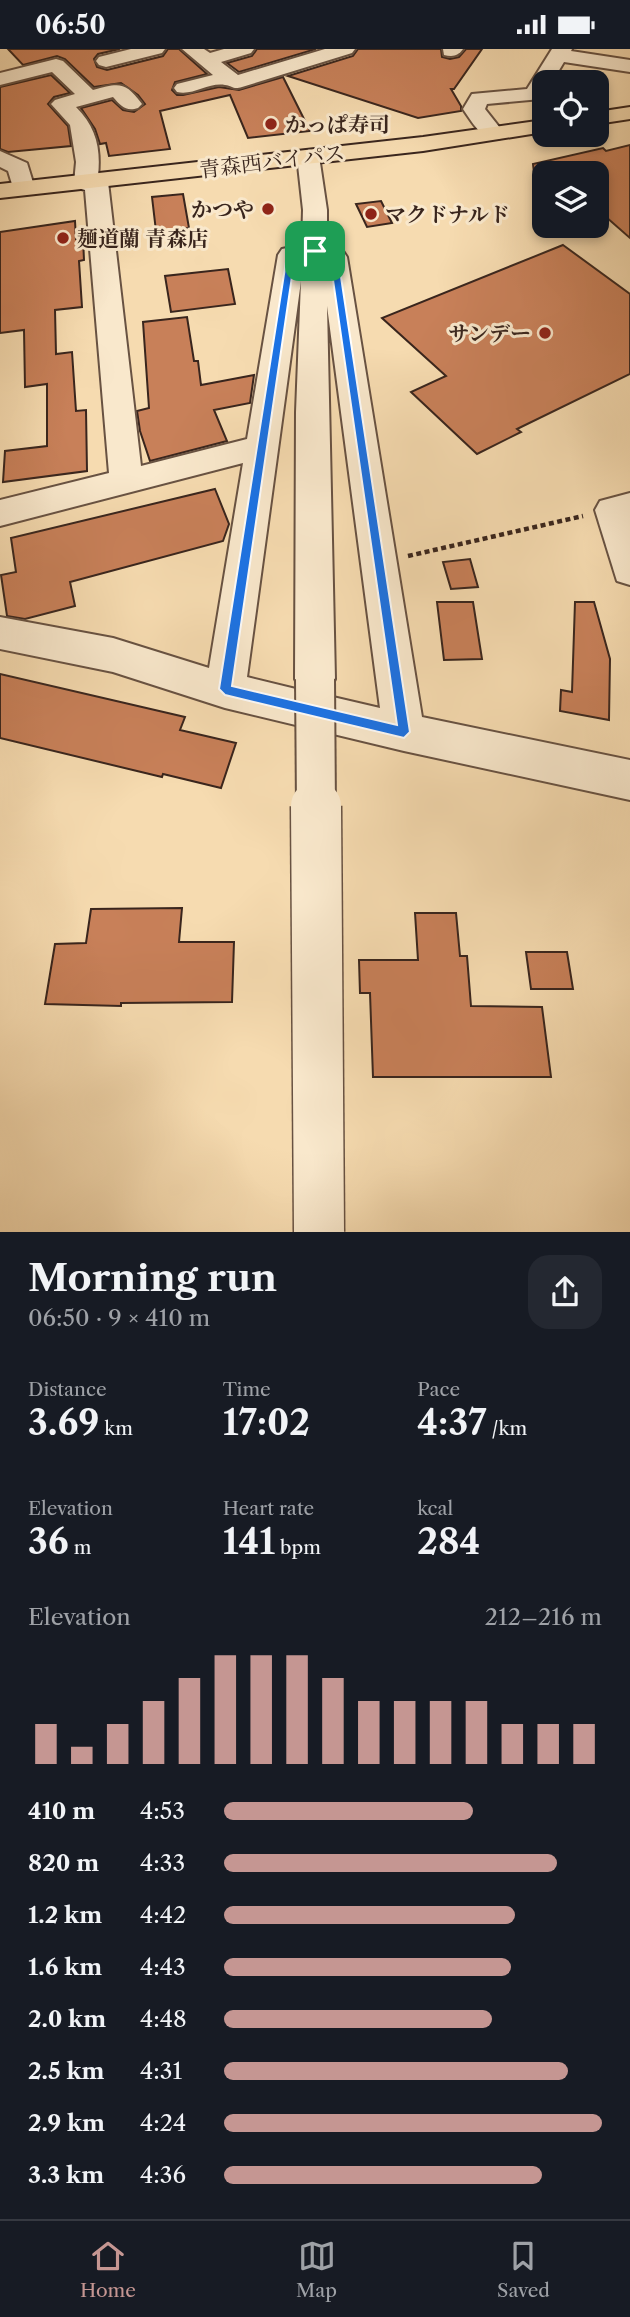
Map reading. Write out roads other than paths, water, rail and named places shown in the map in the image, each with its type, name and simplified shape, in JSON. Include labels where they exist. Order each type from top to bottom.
[{"type":"highway","points":[[609,116],[630,113]]},
{"type":"highway","name":"青森西バイパス","points":[[11,190],[532,128]]},
{"type":"street","points":[[106,61],[155,49]]},
{"type":"street","points":[[199,55],[244,49]]},
{"type":"street","points":[[199,55],[235,83],[345,49]]},
{"type":"street","points":[[493,133],[474,109],[480,98],[534,95],[560,52],[630,66]]},
{"type":"street","points":[[604,62],[630,87]]},
{"type":"street","points":[[0,79],[56,65],[89,97]]},
{"type":"street","points":[[184,89],[227,78]]},
{"type":"street","points":[[126,482],[88,162],[81,124],[62,104],[117,90],[131,104]]},
{"type":"street","points":[[308,156],[315,210],[312,412],[319,1232]]},
{"type":"street","points":[[0,158],[19,168],[11,190]]},
{"type":"street","points":[[225,689],[291,255],[315,251],[334,257],[404,732]]},
{"type":"street","points":[[0,513],[262,447]]},
{"type":"street","points":[[621,508],[630,571]]},
{"type":"street","points":[[0,633],[113,655],[225,689],[404,732],[630,780]]},
{"type":"place","name":"かっぱ寿司","points":[[271,124]]},
{"type":"place","name":"かつや","points":[[268,209]]},
{"type":"place","name":"マクドナルド","points":[[371,214]]},
{"type":"place","name":"麺道蘭 青森店","points":[[63,238]]},
{"type":"place","name":"サンデー","points":[[545,333]]}]
